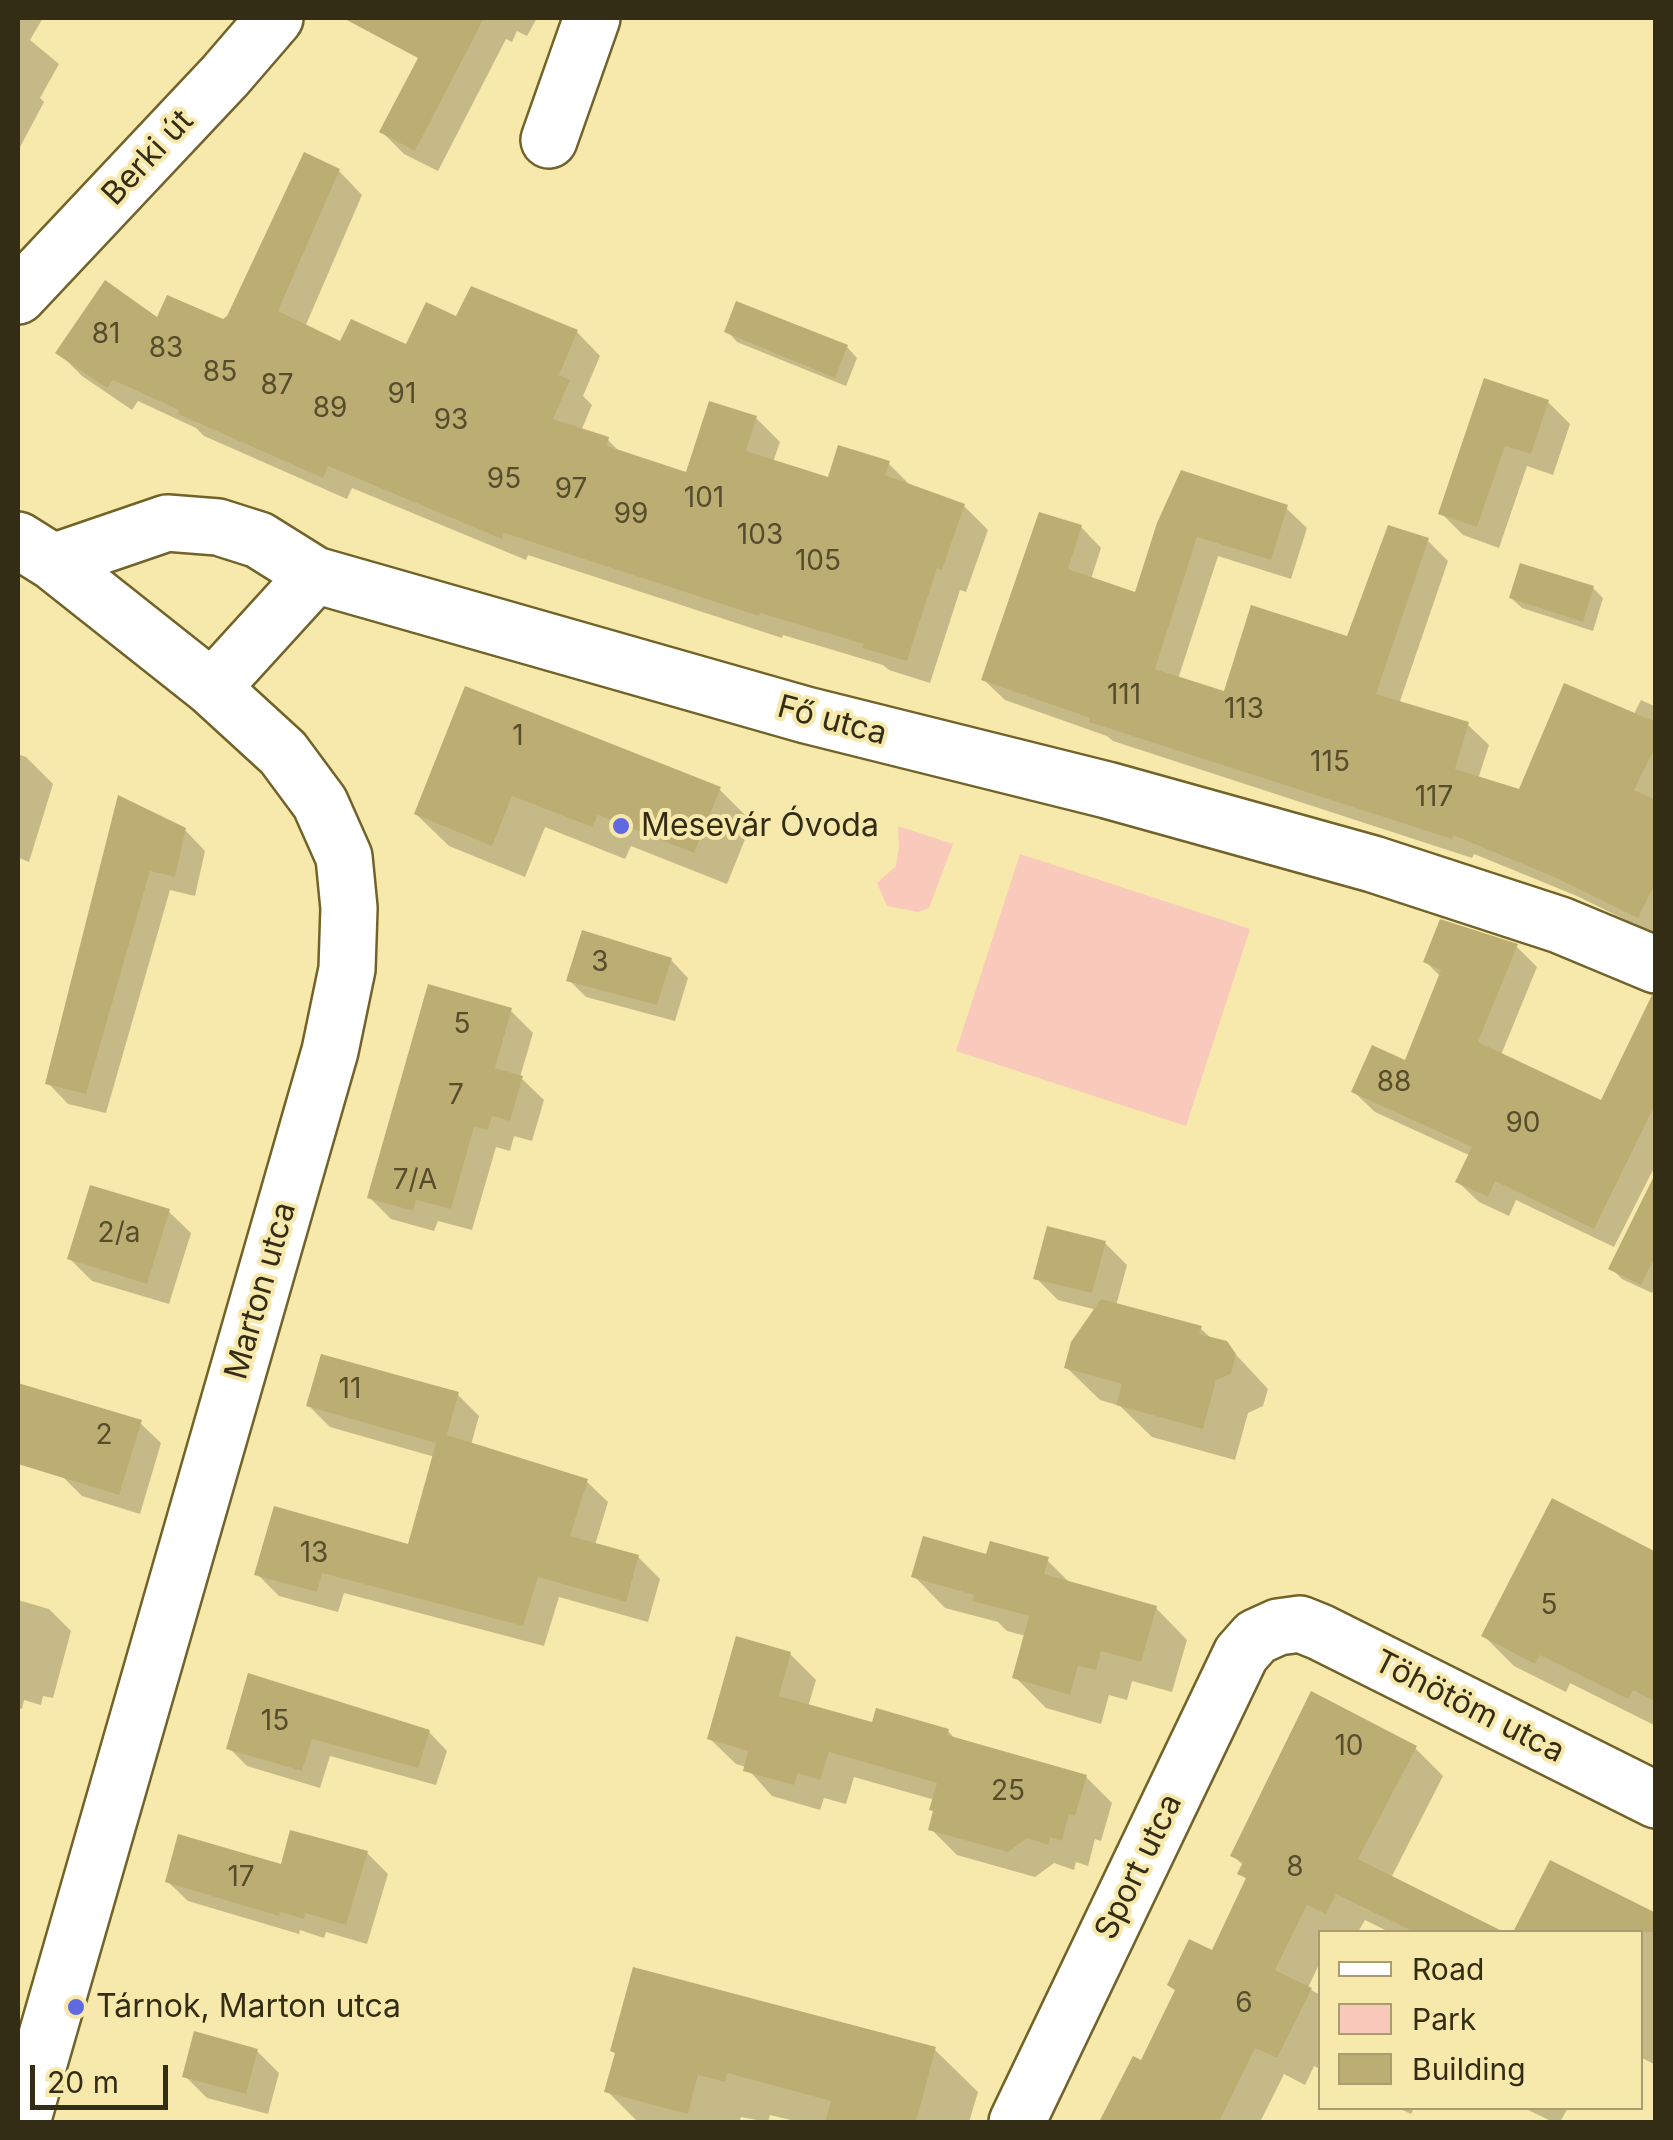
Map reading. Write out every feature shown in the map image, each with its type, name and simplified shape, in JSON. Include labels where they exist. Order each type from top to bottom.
[{"type":"street","name":"Berki út","points":[[18,296],[275,18]]},
{"type":"street","points":[[549,140],[592,18]]},
{"type":"street","name":"Fő utca","points":[[35,551],[167,523],[218,526],[260,540],[315,576],[806,715],[1108,790],[1373,864],[1560,925],[1656,966]]},
{"type":"street","name":"Marton utca","points":[[22,2122],[330,1051],[347,969],[350,908],[344,857],[320,803],[283,753],[212,688],[35,551]]},
{"type":"street","points":[[212,688],[315,576]]},
{"type":"street","name":"Töhötöm utca","points":[[1278,1627],[1300,1624],[1320,1632],[1656,1800]]},
{"type":"street","name":"Sport utca","points":[[1017,2122],[1240,1654],[1256,1637],[1278,1627]]},
{"type":"green space","points":[[898,826],[953,844],[929,908],[918,912],[887,906],[877,883],[896,866]]},
{"type":"green space","points":[[1020,854],[1250,929],[1186,1126],[956,1051]]},
{"type":"building","points":[[343,18],[484,18],[415,151],[379,132],[418,58]]},
{"type":"building","points":[[304,152],[340,169],[278,311],[340,341],[351,319],[406,344],[426,302],[456,316],[471,286],[578,330],[559,375],[570,380],[553,419],[609,437],[607,446],[686,472],[709,401],[757,416],[746,451],[828,477],[838,445],[890,461],[885,475],[965,504],[942,570],[937,568],[907,661],[862,648],[864,644],[760,613],[759,616],[504,533],[502,539],[328,466],[323,478],[178,414],[179,410],[113,380],[107,388],[55,353],[105,280],[157,317],[167,295],[223,319],[227,316]]},
{"type":"building","points":[[736,301],[848,345],[835,378],[724,332]]},
{"type":"building","points":[[1484,378],[1549,400],[1531,454],[1505,446],[1477,527],[1438,514]]},
{"type":"building","points":[[1181,470],[1288,505],[1271,560],[1197,537],[1155,669],[1224,691],[1251,605],[1347,636],[1388,525],[1429,538],[1376,694],[1469,722],[1455,769],[1519,789],[1564,683],[1656,722],[1656,746],[1634,790],[1656,800],[1656,882],[1638,918],[1554,877],[1453,835],[1452,839],[1089,722],[1090,718],[981,680],[1039,512],[1082,525],[1068,569],[1135,592],[1157,523]]},
{"type":"building","points":[[1520,563],[1594,586],[1583,622],[1509,598]]},
{"type":"building","points":[[465,686],[721,787],[694,853],[598,815],[592,827],[512,796],[492,846],[414,814]]},
{"type":"building","points":[[118,795],[186,828],[175,877],[150,871],[86,1094],[45,1084]]},
{"type":"building","points":[[1440,919],[1518,944],[1478,1042],[1601,1100],[1652,995],[1656,996],[1656,1103],[1594,1229],[1495,1181],[1488,1197],[1455,1182],[1472,1147],[1351,1092],[1372,1045],[1405,1060],[1441,970],[1423,962]]},
{"type":"building","points":[[582,930],[672,958],[657,1005],[566,981]]},
{"type":"building","points":[[428,984],[512,1008],[495,1068],[523,1076],[510,1121],[492,1116],[488,1130],[474,1127],[451,1209],[416,1200],[413,1211],[367,1198]]},
{"type":"building","points":[[1656,1172],[1656,1255],[1641,1285],[1608,1269]]},
{"type":"building","points":[[90,1185],[170,1209],[147,1284],[67,1259]]},
{"type":"building","points":[[1047,1226],[1106,1241],[1092,1293],[1033,1279]]},
{"type":"building","points":[[1101,1299],[1202,1326],[1199,1334],[1227,1341],[1236,1354],[1231,1374],[1216,1380],[1203,1429],[1116,1405],[1122,1384],[1064,1368],[1071,1342]]},
{"type":"building","points":[[321,1354],[459,1392],[447,1435],[588,1479],[570,1536],[639,1555],[626,1602],[538,1577],[523,1626],[322,1573],[317,1592],[254,1575],[274,1506],[408,1544],[436,1443],[306,1406]]},
{"type":"building","points":[[18,1383],[142,1420],[119,1495],[18,1464]]},
{"type":"building","points":[[1552,1498],[1656,1552],[1656,1702],[1633,1690],[1628,1699],[1540,1655],[1535,1664],[1481,1636]]},
{"type":"building","points":[[923,1536],[986,1554],[990,1541],[1049,1557],[1044,1574],[1157,1606],[1141,1662],[1101,1651],[1096,1670],[1078,1666],[1070,1695],[1012,1678],[1029,1616],[972,1601],[974,1595],[911,1577]]},
{"type":"building","points":[[736,1636],[791,1652],[779,1696],[872,1722],[876,1708],[949,1729],[947,1735],[1087,1775],[1075,1816],[1069,1814],[1062,1841],[1050,1837],[1048,1845],[1027,1838],[1008,1852],[928,1830],[937,1783],[829,1752],[820,1780],[798,1773],[794,1785],[743,1771],[748,1751],[707,1739]]},
{"type":"building","points":[[248,1673],[430,1730],[418,1768],[312,1739],[302,1771],[226,1749]]},
{"type":"building","points":[[1311,1691],[1417,1746],[1358,1859],[1500,1930],[1410,1930],[1336,1894],[1326,1914],[1307,1905],[1275,1970],[1312,1988],[1277,2058],[1255,2048],[1219,2122],[1099,2122],[1133,2056],[1141,2060],[1175,1990],[1167,1985],[1189,1939],[1212,1950],[1246,1878],[1237,1874],[1243,1862],[1230,1856]]},
{"type":"building","points":[[290,1830],[368,1851],[346,1925],[305,1913],[304,1919],[280,1912],[279,1916],[165,1882],[178,1834],[281,1864]]},
{"type":"building","points":[[1550,1860],[1656,1913],[1656,1932],[1514,1930]]},
{"type":"building","points":[[633,1967],[936,2047],[916,2122],[825,2122],[831,2101],[727,2073],[725,2082],[698,2075],[688,2114],[604,2092],[615,2053],[610,2051]]},
{"type":"building","points":[[194,2031],[258,2049],[246,2094],[182,2077]]},
{"type":"place","name":"Mesevár Óvoda","points":[[621,826]]},
{"type":"place","name":"Tárnok, Marton utca","points":[[76,2007]]}]
